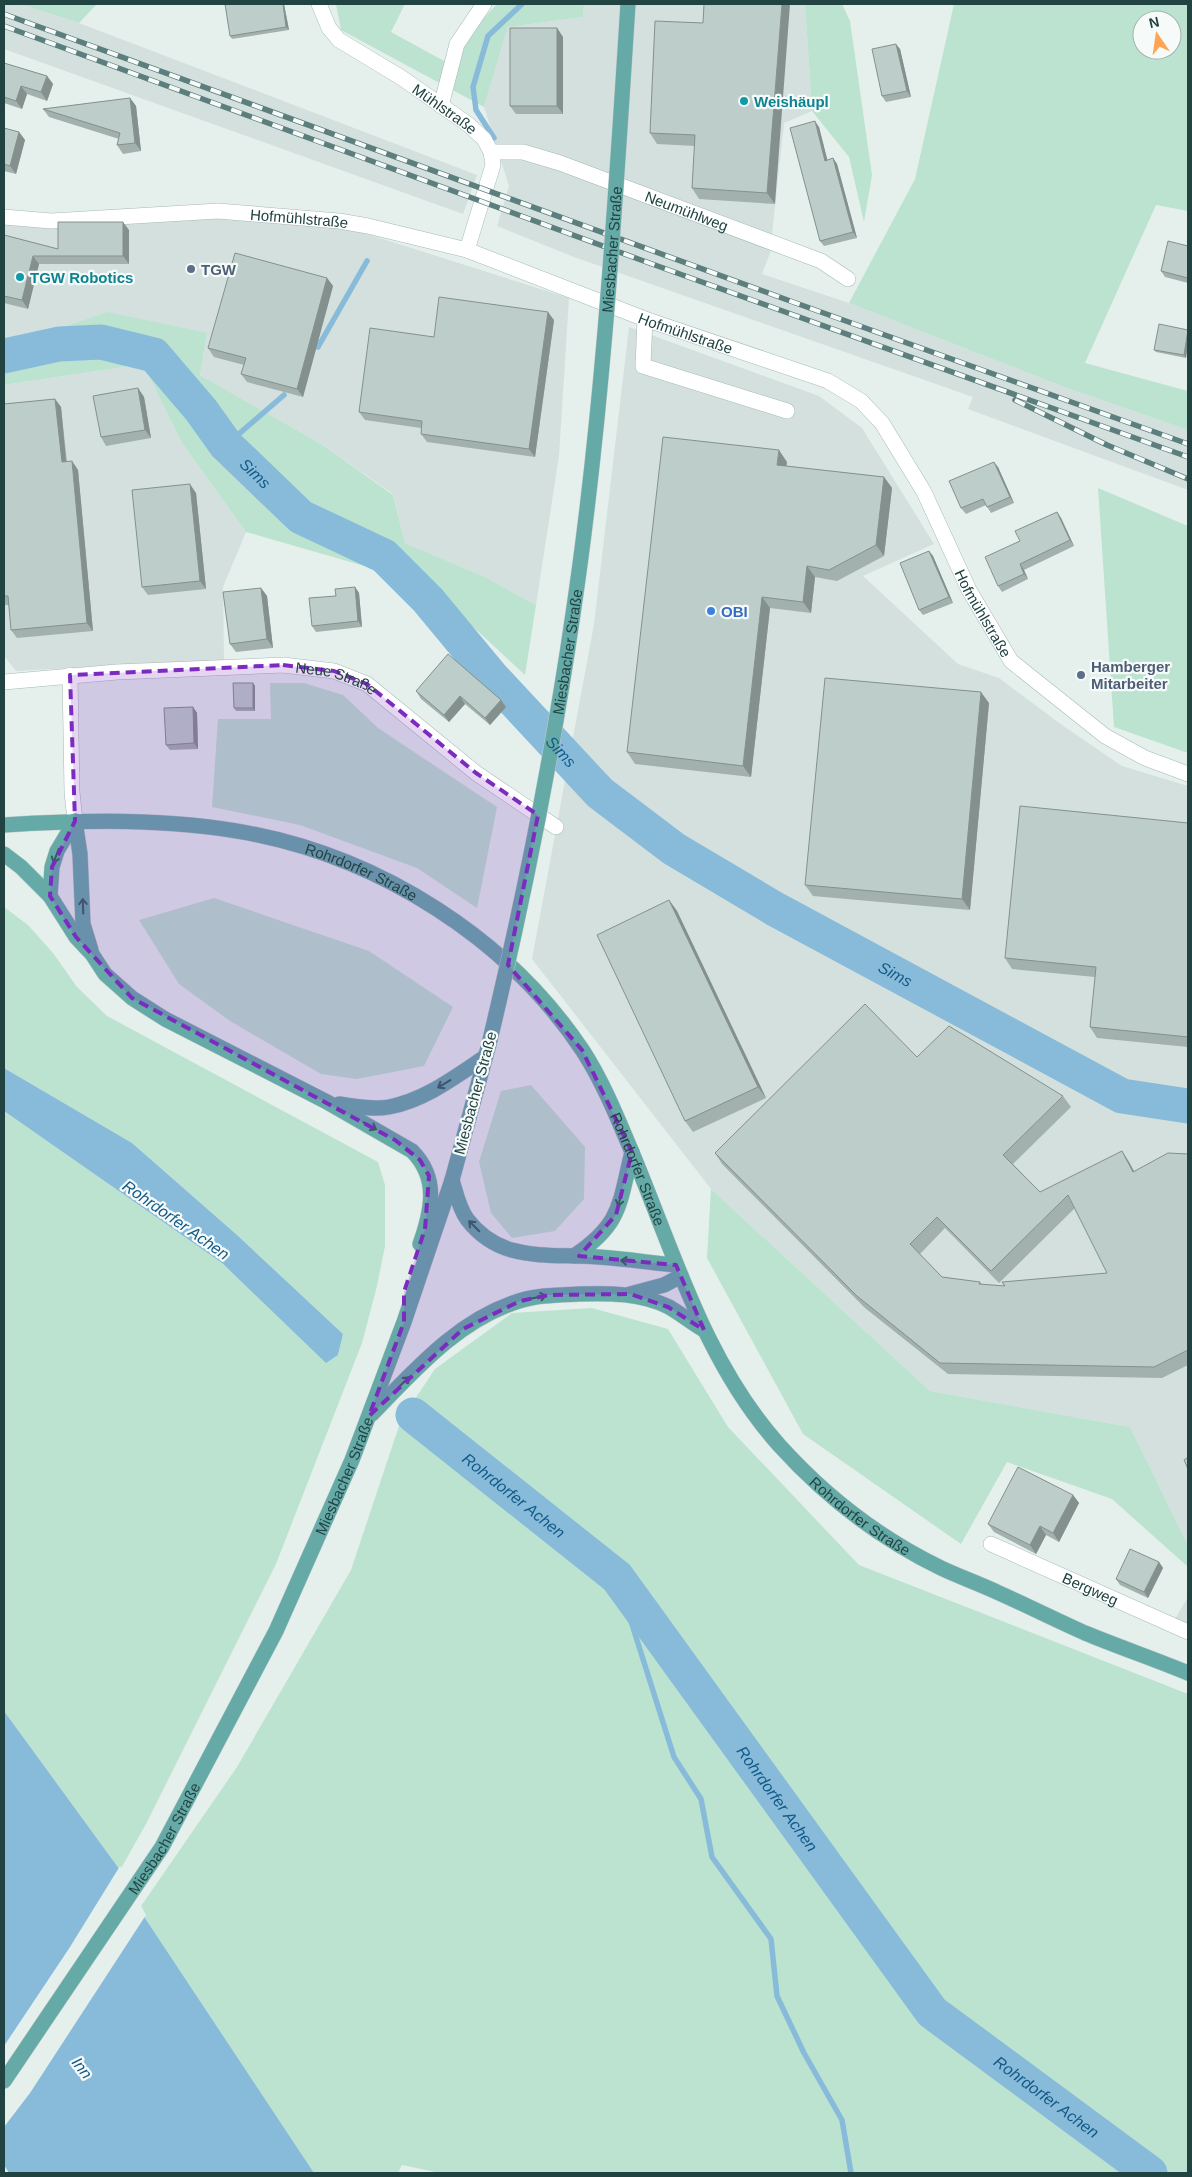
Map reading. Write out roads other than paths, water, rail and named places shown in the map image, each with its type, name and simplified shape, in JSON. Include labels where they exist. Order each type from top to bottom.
[{"type":"main road","name":"Miesbacher Straße","points":[[4,2081],[162,1847],[276,1631],[324,1526],[369,1416],[404,1322],[452,1180],[487,1051],[512,946],[549,762],[573,613],[598,400],[615,208],[628,4]]},
{"type":"main road","points":[[50,896],[52,867],[57,850],[75,821]]},
{"type":"main road","points":[[75,821],[80,854],[83,924],[92,954]]},
{"type":"main road","name":"Rohrdorfer Straße","points":[[4,825],[75,821],[183,824],[246,833],[302,846],[361,869],[449,917],[486,945],[524,979],[576,1043],[603,1086],[632,1152],[704,1330],[724,1367],[776,1441],[809,1476],[850,1512],[891,1541],[943,1569],[1086,1633],[1188,1673]]},
{"type":"main road","points":[[4,854],[21,867],[50,896],[76,937],[92,954],[106,974],[132,998],[165,1019],[327,1102],[412,1151],[420,1160],[429,1176],[431,1195],[425,1229],[404,1292],[404,1322]]},
{"type":"main road","points":[[327,1102],[369,1108],[388,1108],[402,1104],[422,1097],[487,1051]]},
{"type":"main road","points":[[574,1256],[599,1237],[616,1215],[632,1152]]},
{"type":"main road","points":[[452,1180],[459,1205],[466,1219],[485,1238],[498,1246],[512,1251],[552,1257],[574,1256],[679,1270]]},
{"type":"main road","points":[[369,1416],[432,1354],[463,1329],[491,1312],[520,1301],[549,1295],[630,1294],[664,1285],[679,1270]]},
{"type":"main road","points":[[630,1294],[668,1307],[704,1330]]},
{"type":"street","name":"Mühlstraße","points":[[318,4],[329,28],[339,40],[402,78],[441,106],[484,139],[491,152]]},
{"type":"street","points":[[441,106],[457,44],[484,4]]},
{"type":"street","points":[[467,250],[492,173],[491,152]]},
{"type":"street","name":"Neumühlweg","points":[[491,152],[522,152],[560,163],[821,261],[848,279]]},
{"type":"street","name":"Hofmühlstraße","points":[[4,217],[50,221],[218,211],[339,221],[467,250],[645,319],[828,381],[861,401],[882,423],[924,492],[970,590],[1010,661],[1105,736],[1145,758],[1188,774]]},
{"type":"street","points":[[645,319],[643,366],[787,411]]},
{"type":"street","name":"Neue Straße","points":[[4,682],[70,676],[283,665],[334,671],[367,684],[476,773],[556,827]]},
{"type":"street","points":[[70,676],[72,792],[75,821]]},
{"type":"street","name":"Bergweg","points":[[991,1544],[1188,1632]]},
{"type":"water","points":[[4,1068],[132,1143],[237,1235],[343,1334],[338,1355],[326,1363],[222,1263],[4,1111]]},
{"type":"water","name":"Inn","points":[[4,1711],[120,1870],[139,1909],[314,2173],[9,2173],[4,2165]]},
{"type":"waterway","points":[[494,138],[476,110],[473,87],[488,36],[522,4]]},
{"type":"waterway","points":[[318,347],[367,261]]},
{"type":"waterway","name":"Sims","points":[[4,356],[59,344],[101,342],[154,355],[201,410],[226,445],[301,517],[384,556],[428,600],[491,676],[600,793],[674,849],[775,909],[1122,1096],[1188,1106]]},
{"type":"waterway","points":[[226,445],[284,395]]},
{"type":"waterway","name":"Rohrdorfer Achen","points":[[413,1415],[617,1577],[932,2012],[1150,2173]]},
{"type":"waterway","points":[[617,1577],[674,1757],[701,1799],[712,1857],[771,1939],[777,1996],[804,2053],[842,2120],[851,2173]]},
{"type":"railway","points":[[4,14],[1188,444]]},
{"type":"railway","points":[[4,26],[641,260],[1188,457]]},
{"type":"railway","points":[[1015,400],[1107,445],[1188,479]]},
{"type":"place","name":"Weishäupl","points":[[744,101]]},
{"type":"place","name":"TGW","points":[[191,269]]},
{"type":"place","name":"TGW Robotics","points":[[20,277]]},
{"type":"place","name":"OBI","points":[[711,611]]},
{"type":"place","name":"Hamberger Mitarbeiter","points":[[1081,675]]}]
